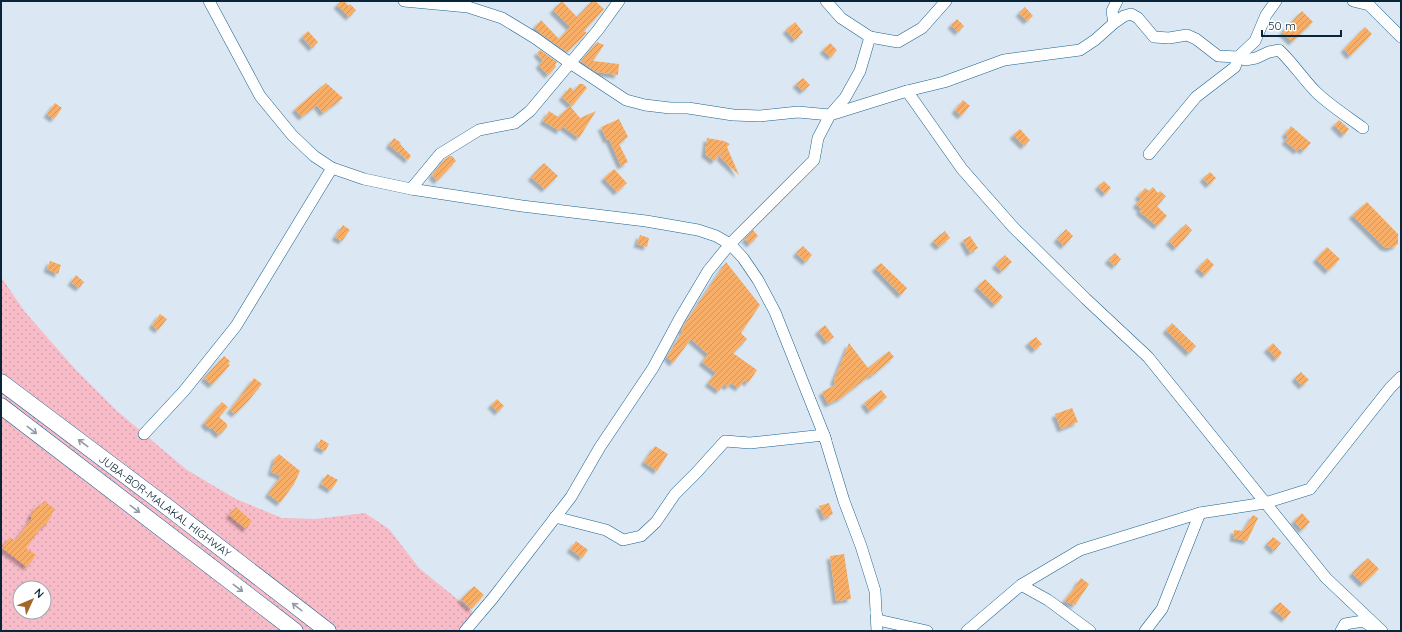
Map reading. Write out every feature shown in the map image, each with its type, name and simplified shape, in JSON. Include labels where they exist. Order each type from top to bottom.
[{"type":"highway","name":"JUBA-BOR-MALAKAL HIGHWAY","points":[[1,382],[170,509],[328,631]]},
{"type":"highway","name":"JUBA-BOR-MALAKAL HIGHWAY","points":[[1,406],[295,631]]},
{"type":"street","points":[[209,1],[260,96],[292,136],[314,156],[332,168],[364,179],[411,189],[522,206],[582,212],[698,230],[716,236],[730,244],[743,258],[758,280],[775,312],[824,435],[848,496],[878,620],[927,631]]},
{"type":"street","points":[[404,1],[468,7],[496,16],[535,38],[626,100],[645,105],[670,108],[688,108],[733,115],[760,116],[798,112],[830,115],[907,91],[944,82],[1004,60],[1080,50],[1095,40],[1114,23],[1124,16],[1131,14],[1138,18],[1154,37],[1169,38],[1187,35],[1196,39],[1218,56],[1238,57],[1245,60],[1279,50],[1317,93],[1363,128]]},
{"type":"street","points":[[411,189],[440,154],[479,130],[515,123],[530,111],[598,30],[616,5],[605,1]]},
{"type":"street","points":[[826,1],[840,18],[870,37],[898,42],[922,28],[946,1]]},
{"type":"street","points":[[1114,23],[1112,10],[1116,1]]},
{"type":"street","points":[[1149,154],[1196,96],[1235,67],[1238,57],[1255,41],[1266,15],[1276,1]]},
{"type":"street","points":[[1354,1],[1369,5],[1401,37]]},
{"type":"street","points":[[466,631],[571,497],[600,447],[653,368],[708,270],[730,244],[814,160],[818,138],[830,115],[845,98],[860,71],[870,37]]},
{"type":"street","points":[[907,91],[967,174],[1013,227],[1148,357],[1326,578],[1381,631]]},
{"type":"street","points":[[144,434],[184,391],[236,326],[332,168]]},
{"type":"street","points":[[967,631],[1021,585],[1080,550],[1200,513],[1265,503],[1310,489],[1390,388],[1401,377]]},
{"type":"street","points":[[555,517],[606,530],[623,540],[641,536],[656,522],[675,494],[725,441],[750,443],[824,435]]},
{"type":"street","points":[[824,435],[844,501],[861,546],[875,591],[877,631]]},
{"type":"street","points":[[1145,631],[1162,609],[1200,513]]},
{"type":"street","points":[[1021,585],[1048,600],[1090,631]]},
{"type":"street","points":[[1341,631],[1345,624],[1363,621],[1381,631]]},
{"type":"shaded area","points":[[1,277],[25,312],[75,369],[117,411],[187,470],[236,499],[282,518],[316,519],[365,513],[389,529],[419,568],[473,612],[461,631],[1,631]]},
{"type":"building","points":[[341,1],[344,1],[349,6],[350,4],[356,10],[349,17],[337,5]]},
{"type":"building","points":[[562,1],[577,17],[592,1],[595,1],[604,9],[584,31],[587,33],[567,52],[541,34],[535,27],[541,20],[559,39],[570,27],[553,10]]},
{"type":"building","points":[[1025,7],[1033,16],[1027,21],[1019,13]]},
{"type":"building","points":[[1302,11],[1313,22],[1292,42],[1282,32]]},
{"type":"building","points":[[957,19],[964,26],[958,32],[951,25]]},
{"type":"building","points":[[795,22],[803,32],[795,40],[786,30]]},
{"type":"building","points":[[1365,27],[1372,34],[1350,56],[1344,49]]},
{"type":"building","points":[[308,31],[318,42],[312,48],[302,37]]},
{"type":"building","points":[[597,42],[604,45],[593,61],[619,64],[618,75],[596,72],[581,61]]},
{"type":"building","points":[[830,43],[837,50],[831,57],[823,50]]},
{"type":"building","points":[[540,50],[557,62],[555,65],[556,67],[548,75],[539,65],[543,60],[537,53]]},
{"type":"building","points":[[803,78],[810,85],[803,91],[796,84]]},
{"type":"building","points":[[326,83],[343,98],[323,113],[317,105],[302,117],[295,109]]},
{"type":"building","points":[[579,84],[583,84],[587,88],[572,106],[562,97],[570,87],[574,91]]},
{"type":"building","points":[[963,100],[970,106],[961,116],[955,110]]},
{"type":"building","points":[[55,103],[62,108],[54,119],[47,114]]},
{"type":"building","points":[[570,106],[580,118],[596,111],[579,138],[562,126],[560,131],[543,121],[549,111],[558,117]]},
{"type":"building","points":[[619,119],[628,137],[619,144],[628,162],[621,166],[609,139],[607,140],[601,127]]},
{"type":"building","points":[[1339,120],[1349,129],[1344,135],[1334,125]]},
{"type":"building","points":[[1291,126],[1311,143],[1303,151],[1300,148],[1297,151],[1285,141],[1288,137],[1285,134]]},
{"type":"building","points":[[1020,129],[1030,140],[1024,146],[1013,135]]},
{"type":"building","points":[[394,138],[401,143],[400,144],[411,156],[408,160],[389,145]]},
{"type":"building","points":[[707,138],[724,141],[730,144],[727,147],[739,175],[720,157],[722,152],[714,161],[705,154]]},
{"type":"building","points":[[452,156],[456,161],[437,181],[432,175],[445,159]]},
{"type":"building","points":[[544,163],[558,176],[545,189],[531,177]]},
{"type":"building","points":[[614,169],[627,183],[617,192],[604,178]]},
{"type":"building","points":[[1210,172],[1216,178],[1209,185],[1203,178]]},
{"type":"building","points":[[1104,181],[1111,188],[1105,194],[1098,186]]},
{"type":"building","points":[[1153,187],[1158,193],[1160,191],[1166,196],[1157,206],[1167,216],[1157,226],[1139,211],[1141,209],[1136,204],[1141,199],[1138,196],[1145,188],[1149,191]]},
{"type":"building","points":[[1367,202],[1398,234],[1398,244],[1390,248],[1384,247],[1352,215]]},
{"type":"building","points":[[1186,224],[1192,230],[1176,248],[1169,241]]},
{"type":"building","points":[[343,225],[350,230],[342,241],[335,237]]},
{"type":"building","points":[[1066,229],[1073,236],[1064,246],[1057,239]]},
{"type":"building","points":[[753,230],[758,236],[750,244],[745,239]]},
{"type":"building","points":[[945,231],[950,238],[939,247],[933,241]]},
{"type":"building","points":[[640,235],[649,238],[647,247],[637,244]]},
{"type":"building","points":[[970,236],[978,248],[970,253],[963,240]]},
{"type":"building","points":[[803,246],[812,255],[806,262],[796,253]]},
{"type":"building","points":[[1327,247],[1340,259],[1328,271],[1316,259]]},
{"type":"building","points":[[1115,253],[1121,259],[1115,266],[1108,260]]},
{"type":"building","points":[[1005,255],[1012,262],[1002,271],[995,265]]},
{"type":"building","points":[[1207,258],[1214,265],[1205,275],[1198,268]]},
{"type":"building","points":[[50,261],[61,265],[58,274],[47,269]]},
{"type":"building","points":[[726,262],[760,305],[741,333],[747,339],[733,353],[757,370],[748,383],[744,380],[739,388],[731,383],[728,387],[724,384],[719,391],[708,383],[716,373],[702,362],[708,354],[691,339],[673,363],[667,357],[683,331],[681,330]]},
{"type":"building","points":[[881,263],[907,288],[901,295],[875,268]]},
{"type":"building","points":[[76,275],[84,282],[79,288],[71,282]]},
{"type":"building","points":[[985,279],[1003,297],[995,305],[977,287]]},
{"type":"building","points":[[160,314],[167,319],[158,330],[152,325]]},
{"type":"building","points":[[1172,323],[1196,346],[1189,353],[1166,330]]},
{"type":"building","points":[[825,325],[834,337],[827,342],[818,331]]},
{"type":"building","points":[[1036,337],[1042,344],[1035,350],[1028,343]]},
{"type":"building","points":[[849,343],[868,368],[889,351],[894,357],[874,374],[871,376],[870,375],[841,398],[828,404],[822,392],[835,385],[834,380]]},
{"type":"building","points":[[1273,343],[1282,353],[1277,359],[1267,349]]},
{"type":"building","points":[[224,356],[230,361],[228,364],[230,365],[212,385],[204,378]]},
{"type":"building","points":[[1301,372],[1309,380],[1302,386],[1295,378]]},
{"type":"building","points":[[254,378],[262,384],[235,414],[230,410]]},
{"type":"building","points":[[881,390],[887,397],[870,411],[864,403]]},
{"type":"building","points":[[497,399],[504,406],[498,412],[491,405]]},
{"type":"building","points":[[222,402],[228,407],[219,417],[227,424],[227,427],[219,435],[211,427],[210,429],[204,423]]},
{"type":"building","points":[[1072,408],[1078,422],[1061,429],[1055,414]]},
{"type":"building","points":[[321,439],[329,444],[325,451],[317,447]]},
{"type":"building","points":[[655,446],[668,454],[657,471],[644,462]]},
{"type":"building","points":[[279,454],[300,471],[294,484],[280,503],[268,494],[281,476],[271,472],[275,458]]},
{"type":"building","points":[[327,474],[338,480],[331,490],[321,484]]},
{"type":"building","points":[[44,501],[55,509],[44,527],[42,526],[26,548],[36,555],[27,567],[2,548],[10,537],[15,541],[32,518],[30,516],[38,505],[40,507]]},
{"type":"building","points":[[829,503],[833,514],[824,518],[819,506]]},
{"type":"building","points":[[236,507],[252,521],[246,529],[229,515]]},
{"type":"building","points":[[1302,513],[1310,522],[1302,530],[1294,521]]},
{"type":"building","points":[[1253,515],[1258,518],[1247,541],[1233,538],[1234,530],[1243,531]]},
{"type":"building","points":[[1273,537],[1281,543],[1274,551],[1267,544]]},
{"type":"building","points":[[576,541],[588,550],[582,558],[570,549]]},
{"type":"building","points":[[844,554],[851,599],[836,601],[830,556]]},
{"type":"building","points":[[1368,558],[1379,569],[1363,584],[1352,573]]},
{"type":"building","points":[[1081,578],[1089,584],[1075,605],[1064,601],[1077,585]]},
{"type":"building","points":[[474,586],[484,595],[471,609],[461,599]]},
{"type":"building","points":[[1280,602],[1291,612],[1285,619],[1273,609]]}]
